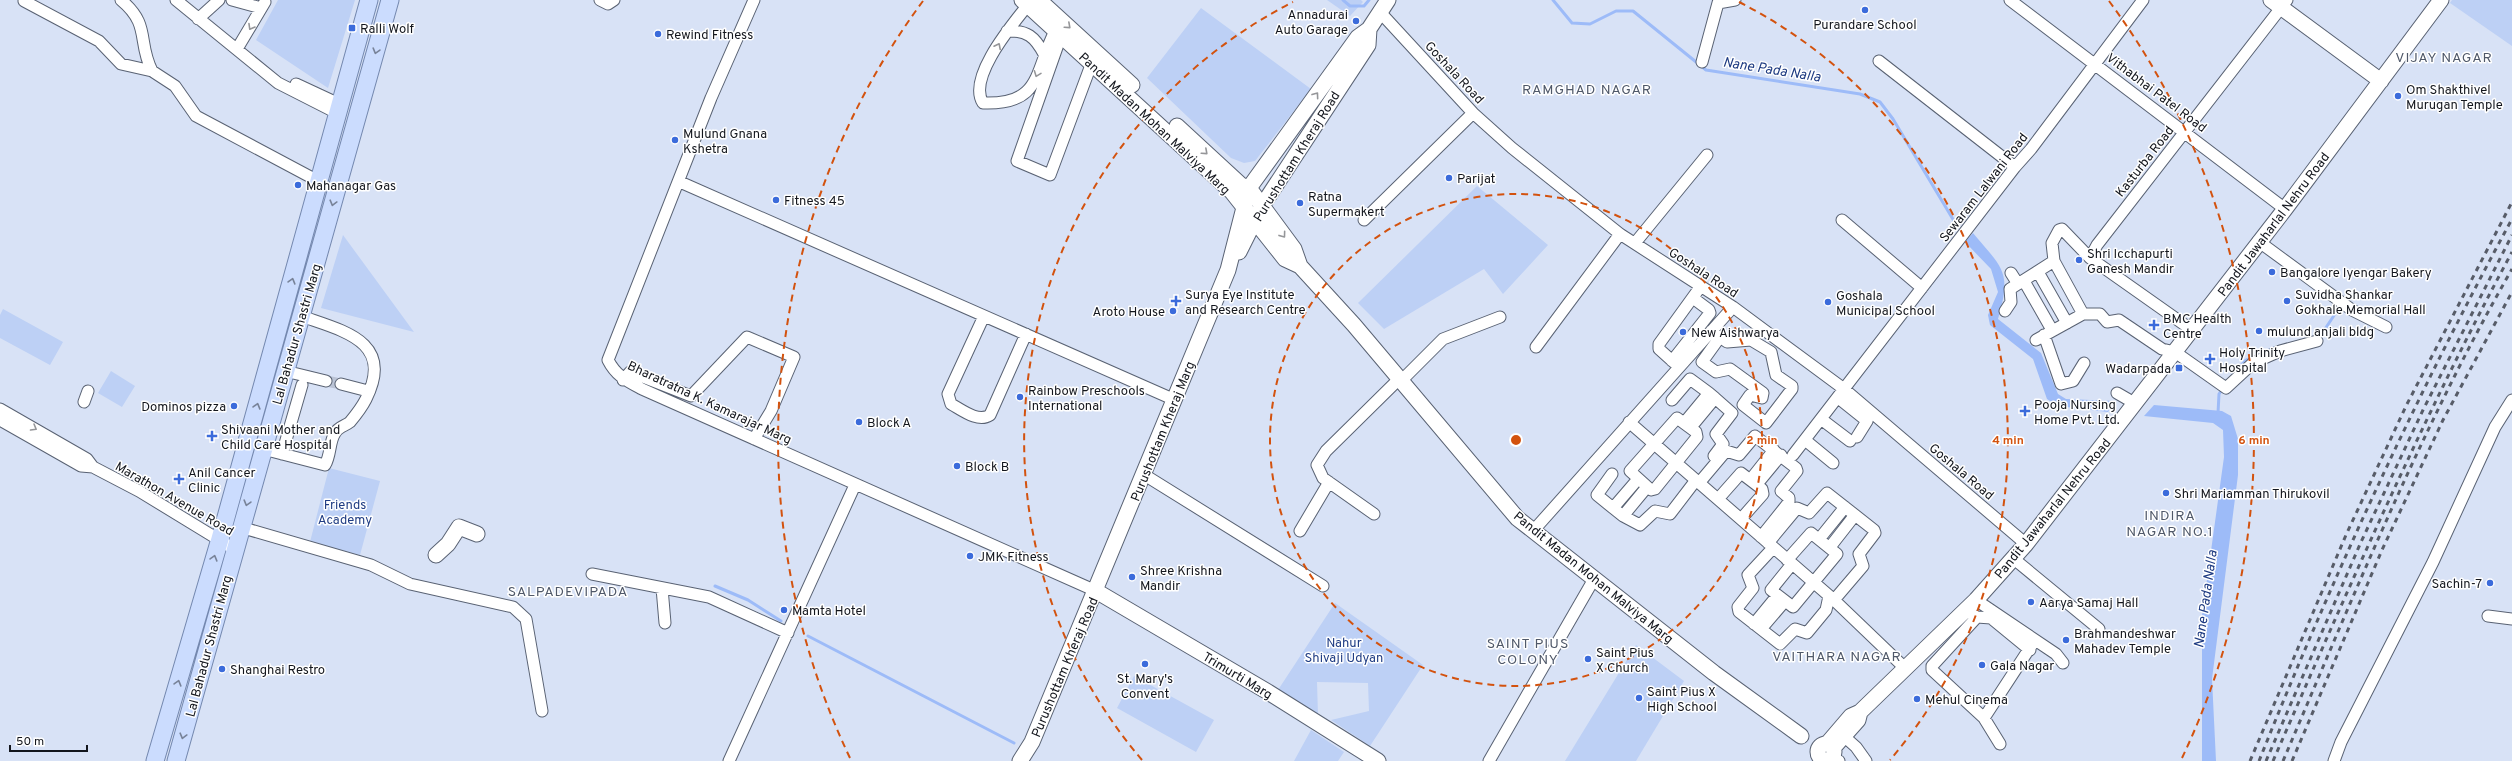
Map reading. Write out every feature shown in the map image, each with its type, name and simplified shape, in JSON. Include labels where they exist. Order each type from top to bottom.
[{"type":"main road","name":"Lal Bahadur Shastri Marg","points":[[155,761],[220,539],[320,182],[338,109],[369,0]]},
{"type":"main road","name":"Lal Bahadur Shastri Marg","points":[[176,761],[240,527],[390,0]]},
{"type":"street","points":[[121,0],[132,10],[140,21],[147,60],[152,71]]},
{"type":"street","points":[[176,0],[239,47],[284,84],[338,109]]},
{"type":"street","points":[[182,0],[199,17]]},
{"type":"street","points":[[199,17],[219,0]]},
{"type":"street","points":[[232,0],[264,5],[239,47]]},
{"type":"street","points":[[600,0],[608,4],[614,0]]},
{"type":"street","name":"Bharatratna K. Kamarajar Marg","points":[[754,0],[711,98],[680,182],[608,360],[613,370],[623,380],[1096,592]]},
{"type":"street","points":[[1702,62],[1718,3],[1735,0]]},
{"type":"street","name":"Sewaram Lalwani Road","points":[[1793,455],[1845,395],[1922,288],[2015,167],[2031,149],[2143,0]]},
{"type":"street","name":"Pandit Jawaharlal Nehru Road","points":[[1825,753],[1841,733],[1851,716],[1860,712],[1935,640],[1973,609],[2014,559],[2136,404],[2258,241],[2285,209],[2441,0]]},
{"type":"street","points":[[24,1],[99,41],[121,64],[152,71],[175,86],[196,116],[320,182]]},
{"type":"street","points":[[1026,1],[1007,31],[980,81],[979,96],[983,103],[1001,103],[1026,94],[1037,77],[1044,54],[1058,33]]},
{"type":"street","name":"Pandit Madan Mohan Malviya Marg","points":[[1026,1],[1058,33],[1094,58],[1232,192],[1285,259],[1300,266]]},
{"type":"street","name":"Pandit Madan Mohan Malviya Marg","points":[[1026,1],[1241,185],[1249,188],[1294,249],[1300,266],[1400,380],[1517,518],[1714,673],[1802,736],[1803,743],[1825,753]]},
{"type":"street","name":"Vithabhai Patel Road","points":[[2012,1],[2185,131],[2285,209]]},
{"type":"street","points":[[2280,3],[2381,81]]},
{"type":"street","name":"Kasturba Road","points":[[2090,258],[2097,245],[2185,131],[2280,3]]},
{"type":"street","name":"Purushottam Kheraj Road","points":[[1228,270],[1246,241],[1249,215],[1249,188],[1293,127],[1343,70],[1368,45],[1369,29],[1383,5]]},
{"type":"street","name":"Goshala Road","points":[[1383,5],[1473,113],[1512,148],[1620,234],[1733,307],[1769,334],[2026,544]]},
{"type":"street","points":[[1007,31],[1019,30],[1034,37],[1044,54]]},
{"type":"street","points":[[1058,33],[1017,161],[1050,175],[1094,58]]},
{"type":"street","points":[[1879,61],[2015,167]]},
{"type":"street","name":"Purushottam Kheraj Road","points":[[1249,215],[1262,206],[1285,170],[1343,70]]},
{"type":"street","points":[[1364,220],[1473,113]]},
{"type":"street","points":[[1635,243],[1707,155]]},
{"type":"street","points":[[1271,158],[1285,170]]},
{"type":"street","points":[[680,182],[1175,400]]},
{"type":"street","points":[[1842,220],[1922,288]]},
{"type":"street","points":[[2083,314],[2054,261],[2052,243],[2060,229],[2090,258],[2192,330]]},
{"type":"street","points":[[1536,347],[1620,234]]},
{"type":"street","points":[[2258,241],[2352,310],[2386,326]]},
{"type":"street","points":[[2005,311],[2010,302],[2010,289],[2054,261]]},
{"type":"street","name":"Purushottam Kheraj Marg","points":[[1096,592],[1143,474],[1228,270]]},
{"type":"street","points":[[2038,272],[2067,323]]},
{"type":"street","points":[[2011,273],[2021,282],[2044,335],[2062,384],[2073,381],[2084,363]]},
{"type":"street","points":[[1676,364],[1659,349],[1659,344],[1701,286]]},
{"type":"street","points":[[1533,530],[1629,422],[1676,364],[1710,313],[1709,310],[1693,298]]},
{"type":"street","points":[[1716,334],[1727,342],[1747,339],[1760,345],[1773,355],[1776,375],[1792,386],[1792,389],[1766,423],[1743,405],[1750,396],[1762,398],[1763,393],[1730,369],[1716,372],[1702,362],[1716,334],[1733,307]]},
{"type":"street","points":[[2044,335],[2083,314],[2100,314],[2107,322],[2119,320],[2162,349],[2175,352],[2226,388],[2252,363],[2280,351],[2317,342]]},
{"type":"street","points":[[263,449],[325,465],[336,431],[351,420],[366,399],[374,370],[368,347],[360,339],[301,316]]},
{"type":"street","points":[[984,316],[948,394],[951,404],[978,418],[984,418],[990,415],[1026,334]]},
{"type":"street","points":[[1374,514],[1329,482],[1319,472],[1317,465],[1319,460],[1326,451],[1443,339],[1500,317]]},
{"type":"street","points":[[1676,364],[1716,334]]},
{"type":"street","points":[[1760,345],[1769,334]]},
{"type":"street","points":[[623,380],[630,372],[691,396],[747,337],[794,357],[771,411],[754,439]]},
{"type":"street","points":[[285,371],[326,381]]},
{"type":"street","points":[[1612,474],[1597,495],[1623,516],[1640,526],[1654,511],[1670,514],[1722,446],[1716,434],[1732,416],[1731,412],[1712,395],[1690,379],[1672,400]]},
{"type":"street","points":[[341,384],[368,391]]},
{"type":"street","points":[[282,454],[302,385]]},
{"type":"street","points":[[84,402],[88,391]]},
{"type":"street","points":[[2117,393],[2136,404]]},
{"type":"street","points":[[1688,425],[1712,395]]},
{"type":"street","points":[[1825,419],[1853,439],[1867,421],[1845,395]]},
{"type":"street","points":[[2334,761],[2341,742],[2432,562],[2495,427],[2512,400]]},
{"type":"street","name":"Marathon Avenue Road","points":[[0,409],[87,459],[93,467],[139,490],[234,549]]},
{"type":"street","points":[[1680,418],[1688,425],[1696,432],[1697,437],[1655,490],[1647,486],[1630,471],[1675,419],[1680,418]]},
{"type":"street","points":[[0,420],[81,466],[93,467]]},
{"type":"street","points":[[1629,422],[1832,598],[1906,669]]},
{"type":"street","points":[[1696,481],[1726,451],[1739,455],[1752,437],[1758,436],[1797,471],[1781,491],[1789,498],[1789,502],[1768,542],[1748,575],[1753,588],[1738,607],[1739,612],[1780,644],[1795,629],[1807,633],[1826,610],[1832,598],[1863,566],[1859,554],[1875,533],[1829,494],[1825,494],[1809,513],[1797,508],[1768,542]]},
{"type":"street","points":[[1805,440],[1833,462]]},
{"type":"street","points":[[1754,482],[1778,453]]},
{"type":"street","points":[[1718,499],[1739,474],[1744,473],[1762,489],[1763,494],[1741,519]]},
{"type":"street","points":[[1143,474],[1323,586]]},
{"type":"street","points":[[1613,508],[1638,479]]},
{"type":"street","points":[[1300,531],[1329,482]]},
{"type":"street","points":[[729,761],[855,485]]},
{"type":"street","points":[[1623,516],[1647,486]]},
{"type":"street","points":[[1820,538],[1845,507]]},
{"type":"street","points":[[1830,546],[1855,515]]},
{"type":"street","points":[[240,527],[371,565],[410,584],[513,608],[526,619],[542,711]]},
{"type":"street","points":[[436,555],[448,544],[458,527],[477,534]]},
{"type":"street","points":[[1811,533],[1830,546],[1836,551],[1836,556],[1794,606],[1791,606],[1771,588],[1811,533]]},
{"type":"street","points":[[2014,559],[2099,629]]},
{"type":"street","points":[[592,574],[709,597],[788,633]]},
{"type":"street","points":[[1489,761],[1594,578]]},
{"type":"street","points":[[662,588],[665,623]]},
{"type":"street","name":"Purushottam Kheraj Road","points":[[1020,761],[1032,742],[1096,592]]},
{"type":"street","name":"Trimurti Marg","points":[[1096,592],[1268,692],[1378,761]]},
{"type":"street","points":[[1757,626],[1781,598]]},
{"type":"street","points":[[1973,609],[2032,645],[2056,654],[2064,663]]},
{"type":"street","points":[[1973,609],[1991,618],[2032,645]]},
{"type":"street","points":[[1973,609],[1946,650],[1932,666],[1934,673],[1984,718],[2000,744]]},
{"type":"street","points":[[2488,616],[2512,619]]},
{"type":"street","points":[[1935,640],[1946,650]]},
{"type":"street","points":[[1984,718],[2032,645]]},
{"type":"street","points":[[1841,733],[1866,761]]},
{"type":"street","name":"Purushottam Kheraj Road","points":[[1031,761],[1032,742]]},
{"type":"green space","points":[[278,0],[355,0],[328,88],[256,40]]},
{"type":"green space","points":[[1327,0],[1361,0],[1363,2],[1350,16]]},
{"type":"green space","points":[[2452,0],[2512,0],[2512,46],[2450,3]]},
{"type":"green space","points":[[1201,8],[1311,89],[1255,161],[1244,163],[1231,158],[1147,78]]},
{"type":"green space","points":[[1477,186],[1548,245],[1503,294],[1484,269],[1384,329],[1358,303]]},
{"type":"green space","points":[[343,235],[414,332],[321,308]]},
{"type":"green space","points":[[3,309],[63,342],[50,365],[0,338],[0,315]]},
{"type":"green space","points":[[111,371],[135,386],[122,407],[98,393]]},
{"type":"green space","name":"Friends Academy","points":[[329,468],[380,481],[360,555],[310,542]]},
{"type":"green space","name":"Nahur Shivaji Udyan","points":[[1335,603],[1423,665],[1370,746],[1331,720],[1369,711],[1368,683],[1317,682],[1318,715],[1278,690]]},
{"type":"green space","points":[[1636,645],[1684,681],[1636,761],[1565,761]]},
{"type":"green space","points":[[1134,676],[1214,720],[1196,752],[1117,708]]},
{"type":"green space","points":[[1311,730],[1344,752],[1338,761],[1294,761]]},
{"type":"water","points":[[1973,233],[1998,263],[2002,272],[2004,290],[1998,319],[2041,353],[2058,394],[2066,399],[2115,401],[2108,412],[2058,406],[2047,399],[2033,359],[1990,325],[1988,315],[1998,292],[1991,269],[1965,242]]},
{"type":"water","points":[[2154,405],[2222,411],[2231,416],[2238,439],[2238,475],[2212,679],[2216,761],[2202,761],[2202,616],[2224,457],[2223,430],[2213,423],[2144,416]]},
{"type":"waterway","points":[[1343,0],[1350,6],[1364,6],[1369,0]]},
{"type":"waterway","name":"Nane Pada Nalla","points":[[1553,0],[1572,23],[1590,24],[1616,11],[1633,11],[1706,70],[1860,94],[1880,102],[1893,119],[1954,221]]},
{"type":"waterway","points":[[2315,336],[2321,335],[2339,308]]},
{"type":"waterway","points":[[2233,374],[2246,360],[2273,348]]},
{"type":"waterway","points":[[2218,413],[2219,394],[2223,388]]},
{"type":"waterway","points":[[715,586],[748,600],[781,621]]},
{"type":"waterway","points":[[808,636],[1014,743]]},
{"type":"tunnel","points":[[326,381],[341,384]]},
{"type":"railway","points":[[2250,761],[2346,535],[2406,406],[2512,202]]},
{"type":"railway","points":[[2259,761],[2316,623],[2378,486],[2443,352],[2512,219]]},
{"type":"railway","points":[[2266,761],[2361,542],[2423,410],[2512,235]]},
{"type":"railway","points":[[2273,761],[2329,632],[2417,440],[2479,314],[2512,252]]},
{"type":"railway","points":[[2283,761],[2390,512],[2448,389],[2479,328],[2512,269]]},
{"type":"railway","points":[[2292,761],[2382,550],[2443,420],[2512,292]]},
{"type":"place","name":"Purandare School","points":[[1865,10]]},
{"type":"place","name":"Annadurai Auto Garage","points":[[1356,21]]},
{"type":"place","name":"Ralli Wolf","points":[[352,28]]},
{"type":"place","name":"Rewind Fitness","points":[[658,34]]},
{"type":"place","name":"Om Shakthivel Murugan Temple","points":[[2398,96]]},
{"type":"place","name":"Mulund Gnana Kshetra","points":[[675,140]]},
{"type":"place","name":"Parijat","points":[[1449,178]]},
{"type":"place","name":"Mahanagar Gas","points":[[298,185]]},
{"type":"place","name":"Fitness 45","points":[[776,200]]},
{"type":"place","name":"Ratna Supermakert","points":[[1300,203]]},
{"type":"place","name":"Shri Icchapurti Ganesh Mandir","points":[[2079,260]]},
{"type":"place","name":"Bangalore Iyengar Bakery","points":[[2272,272]]},
{"type":"place","name":"Surya Eye Institute and Research Centre","points":[[1176,301]]},
{"type":"place","name":"Suvidha Shankar Gokhale Memorial Hall","points":[[2287,301]]},
{"type":"place","name":"Goshala Municipal School","points":[[1828,302]]},
{"type":"place","name":"Aroto House","points":[[1173,311]]},
{"type":"place","name":"BMC Health Centre","points":[[2154,325]]},
{"type":"place","name":"mulund anjali bldg","points":[[2259,331]]},
{"type":"place","name":"New Aishwarya","points":[[1683,332]]},
{"type":"place","name":"Holy Trinity Hospital","points":[[2210,359]]},
{"type":"place","name":"Wadarpada","points":[[2179,368]]},
{"type":"place","name":"Rainbow Preschools International","points":[[1020,397]]},
{"type":"place","name":"Dominos pizza","points":[[234,406]]},
{"type":"place","name":"Pooja Nursing Home Pvt. Ltd.","points":[[2025,411]]},
{"type":"place","name":"Block A","points":[[859,422]]},
{"type":"place","name":"Shivaani Mother and Child Care Hospital","points":[[212,436]]},
{"type":"place","name":"Block B","points":[[957,466]]},
{"type":"place","name":"Anil Cancer Clinic","points":[[179,479]]},
{"type":"place","name":"Shri Mariamman Thirukovil","points":[[2166,493]]},
{"type":"place","name":"JMK Fitness","points":[[970,556]]},
{"type":"place","name":"Shree Krishna Mandir","points":[[1132,577]]},
{"type":"place","name":"Sachin-7","points":[[2490,583]]},
{"type":"place","name":"Aarya Samaj Hall","points":[[2031,602]]},
{"type":"place","name":"Mamta Hotel","points":[[784,610]]},
{"type":"place","name":"Brahmandeshwar Mahadev Temple","points":[[2066,640]]},
{"type":"place","name":"Saint Pius X Church","points":[[1588,659]]},
{"type":"place","name":"St. Mary's Convent","points":[[1145,664]]},
{"type":"place","name":"Gala Nagar","points":[[1982,665]]},
{"type":"place","name":"Shanghai Restro","points":[[222,669]]},
{"type":"place","name":"Saint Pius X High School","points":[[1639,698]]},
{"type":"place","name":"Mehul Cinema","points":[[1917,699]]},
{"type":"district","name":"VIJAY NAGAR","points":[[2444,57]]},
{"type":"district","name":"RAMGHAD NAGAR","points":[[1587,89]]},
{"type":"district","name":"INDIRA NAGAR NO.1","points":[[2170,524]]},
{"type":"district","name":"SALPADEVIPADA","points":[[568,591]]},
{"type":"district","name":"SAINT PIUS COLONY","points":[[1528,652]]},
{"type":"district","name":"VAITHARA NAGAR","points":[[1837,656]]}]
